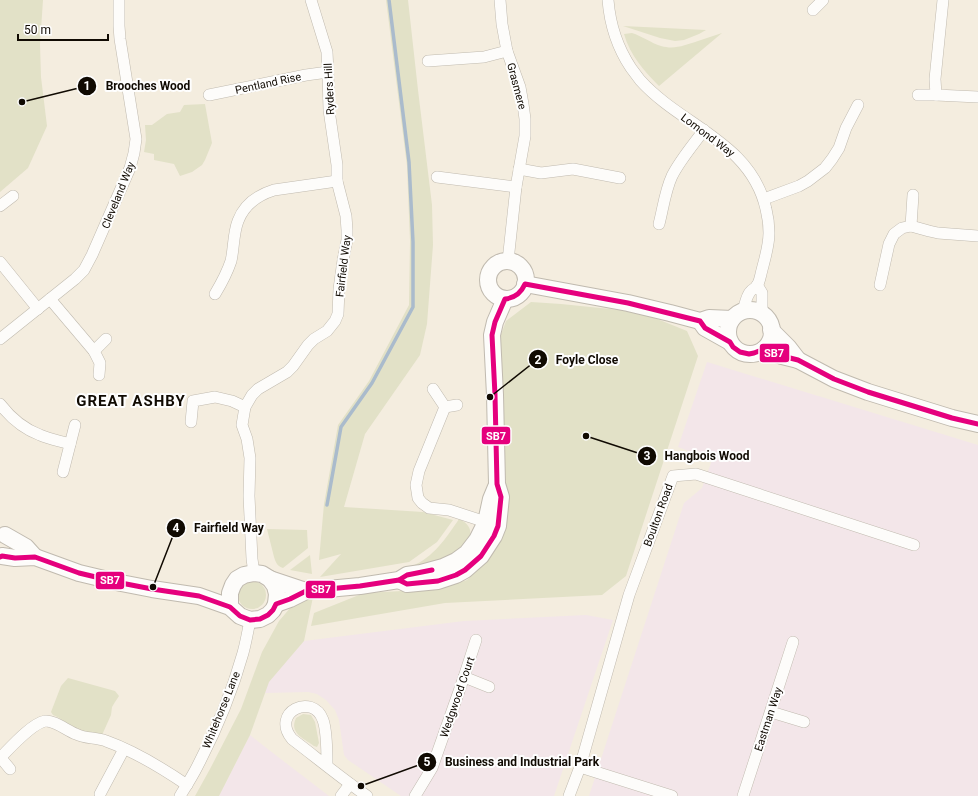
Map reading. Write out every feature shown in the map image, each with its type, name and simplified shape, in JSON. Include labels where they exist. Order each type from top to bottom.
[{"type":"street","name":"Cleveland Way","points":[[0,339],[75,279],[84,270],[89,263],[130,168],[136,138],[120,39],[119,0]]},
{"type":"street","name":"Ryders Hill","points":[[311,0],[327,52],[329,110],[337,180]]},
{"type":"street","name":"Grasmere","points":[[500,0],[502,24],[507,50],[520,88],[525,119],[525,136],[516,187],[508,261]]},
{"type":"street","name":"Lomond Way","points":[[608,0],[610,20],[618,46],[639,80],[656,95],[723,144],[738,157],[750,172],[764,198],[768,218],[768,247],[758,285],[750,292],[737,315]]},
{"type":"street","points":[[814,10],[823,0]]},
{"type":"street","points":[[936,95],[935,79],[943,0]]},
{"type":"street","name":"Grasmere","points":[[428,61],[484,57],[507,50]]},
{"type":"street","name":"Pentland Rise","points":[[209,95],[306,75],[328,72]]},
{"type":"street","points":[[918,96],[936,95],[978,97]]},
{"type":"street","points":[[764,198],[799,186],[825,168],[839,148],[846,128],[858,105]]},
{"type":"street","points":[[659,224],[668,185],[672,176],[678,165],[704,130]]},
{"type":"street","points":[[519,169],[542,172],[573,169],[620,178]]},
{"type":"street","points":[[437,177],[516,187]]},
{"type":"street","points":[[215,294],[230,261],[238,222],[245,210],[254,200],[274,190],[337,180]]},
{"type":"street","name":"Fairfield Way","points":[[254,573],[249,496],[250,458],[247,439],[242,425],[245,406],[258,389],[290,369],[308,345],[327,330],[335,321],[338,314],[339,289],[348,230],[337,180]]},
{"type":"street","points":[[911,226],[913,195]]},
{"type":"street","points":[[0,206],[13,196]]},
{"type":"street","points":[[880,285],[889,244],[894,234],[902,228],[911,226],[938,233],[978,236]]},
{"type":"street","points":[[508,261],[518,264],[525,274],[525,284],[523,290],[518,295],[509,299],[499,296],[489,288],[488,280],[489,273],[494,266],[501,262],[508,261]]},
{"type":"street","points":[[0,262],[38,309]]},
{"type":"street","points":[[525,284],[628,303],[700,321],[709,318],[737,315],[748,310],[752,310],[762,314],[770,324],[771,336],[769,343],[764,349],[758,353],[745,354],[732,346],[728,329],[737,315]]},
{"type":"street","name":"Lomond Way","points":[[758,285],[762,293],[762,314]]},
{"type":"street","points":[[276,604],[306,592],[399,580],[407,575],[443,567],[456,561],[467,553],[492,524],[491,499],[497,484],[492,334],[499,296]]},
{"type":"street","points":[[50,299],[94,351],[100,363],[99,374]]},
{"type":"street","points":[[700,321],[706,328],[730,342]]},
{"type":"street","points":[[771,330],[788,346],[798,360]]},
{"type":"street","points":[[94,351],[106,339]]},
{"type":"street","points":[[764,349],[798,360],[834,379],[868,392],[952,418],[978,424]]},
{"type":"street","points":[[433,389],[444,407]]},
{"type":"street","points":[[191,422],[193,401],[215,397],[245,406]]},
{"type":"street","points":[[0,404],[12,418],[31,430],[38,434],[70,444]]},
{"type":"street","points":[[444,407],[457,405]]},
{"type":"street","points":[[444,407],[419,471],[416,485],[418,498],[429,508],[449,510],[492,524]]},
{"type":"street","points":[[63,472],[75,425]]},
{"type":"street","name":"Boulton Road","points":[[569,796],[580,767],[630,595],[673,476],[696,474],[914,545]]},
{"type":"street","points":[[1,556],[5,552],[7,546],[7,539],[3,532]]},
{"type":"street","points":[[3,532],[26,547],[35,557]]},
{"type":"street","points":[[1,556],[15,558],[35,557],[79,573],[152,589],[198,596],[230,606],[240,616],[250,620],[260,619],[268,615],[276,604],[277,594],[275,586],[270,579]]},
{"type":"street","points":[[230,606],[230,593],[237,579],[244,575],[254,573],[262,574],[270,579],[306,592]]},
{"type":"street","points":[[198,596],[233,585]]},
{"type":"street","name":"Whitehorse Lane","points":[[180,796],[197,768],[213,736],[228,700],[244,651],[250,620]]},
{"type":"street","name":"Wedgwood Court","points":[[415,796],[432,768],[476,640]]},
{"type":"street","name":"Eastman Way","points":[[743,796],[793,642]]},
{"type":"street","points":[[464,677],[489,687]]},
{"type":"street","points":[[327,766],[325,727],[323,720],[316,710],[305,706],[292,710],[286,720],[286,730],[292,740],[367,796]]},
{"type":"street","points":[[771,712],[804,722]]},
{"type":"street","points":[[10,769],[0,758],[28,731],[37,724],[47,721],[58,724],[77,735],[103,740],[124,749],[171,774],[187,785]]},
{"type":"street","points":[[100,794],[124,749]]},
{"type":"street","points":[[580,767],[672,796]]},
{"type":"street","points":[[341,796],[350,784]]},
{"type":"shaded area","points":[[707,362],[978,445],[978,796],[589,796],[684,503],[702,488],[712,460],[678,447]]},
{"type":"shaded area","points":[[586,615],[613,620],[554,796],[401,796],[348,760],[344,755],[339,720],[335,710],[326,700],[317,694],[308,692],[265,693],[268,682],[304,641],[464,621]]},
{"type":"shaded area","points":[[250,735],[269,750],[329,796],[219,796]]},
{"type":"green space","points":[[0,0],[43,0],[40,44],[41,77],[47,126],[28,168],[0,192]]},
{"type":"green space","points":[[386,0],[408,0],[432,205],[433,245],[427,324],[420,355],[365,434],[344,507],[423,512],[453,520],[437,542],[409,562],[320,577],[341,554],[319,560],[324,504],[338,425],[369,381],[409,305],[410,241],[407,166]]},
{"type":"green space","points":[[623,26],[706,30],[684,40],[675,41],[660,38]]},
{"type":"green space","points":[[632,33],[657,45],[675,47],[722,33],[659,86],[643,68],[630,49],[624,34]]},
{"type":"green space","points":[[205,104],[212,143],[202,165],[192,172],[180,176],[174,164],[154,160],[154,154],[144,152],[146,140],[145,125],[152,125],[167,114],[180,112],[184,105]]},
{"type":"green space","points":[[531,302],[640,312],[687,331],[698,356],[626,576],[602,595],[445,603],[311,626],[314,613],[364,593],[440,589],[467,580],[490,558],[507,519],[496,348],[506,321]]},
{"type":"green space","points":[[459,519],[468,525],[470,529],[470,537],[466,551],[413,572],[412,566],[427,558],[439,546]]},
{"type":"green space","points":[[267,529],[307,530],[308,548],[283,568],[277,564]]},
{"type":"green space","points":[[310,555],[312,574],[290,570]]},
{"type":"green space","points":[[252,581],[262,585],[266,595],[262,605],[252,609],[242,605],[238,595],[242,585]]},
{"type":"green space","points":[[313,597],[304,641],[269,682],[250,735],[219,796],[195,796],[241,709],[262,652],[279,621],[291,607]]},
{"type":"green space","points":[[68,678],[115,691],[119,696],[112,707],[111,715],[102,735],[78,731],[53,715],[51,712],[61,686]]},
{"type":"green space","points":[[303,714],[311,715],[315,722],[319,743],[317,747],[298,735],[294,728],[296,718]]},
{"type":"waterway","points":[[327,505],[341,427],[372,383],[413,307],[413,242],[409,162],[389,0]]},
{"type":"transit line","name":"SB7","points":[[399,580],[407,584],[438,581],[456,575],[465,570],[481,556],[494,536],[498,526],[501,497],[497,484],[492,335],[495,322],[505,299],[512,298],[522,290],[525,284],[628,303],[700,321],[705,328],[730,342],[733,347],[740,352],[749,354],[764,349],[798,360],[834,379],[868,392],[952,418],[978,424]]},
{"type":"transit line","name":"SB7","points":[[0,557],[35,557],[79,573],[121,583],[199,596],[230,607],[240,616],[250,620],[260,619],[268,615],[276,604],[306,591],[360,586],[399,580],[407,575],[432,570]]},
{"type":"place","name":"Brooches Wood","points":[[22,102]]},
{"type":"place","name":"Foyle Close","points":[[490,397]]},
{"type":"place","name":"Hangbois Wood","points":[[586,436]]},
{"type":"place","name":"Fairfield Way","points":[[153,587]]},
{"type":"place","name":"Business and Industrial Park","points":[[361,786]]},
{"type":"district","name":"GREAT ASHBY","points":[[131,401]]}]
